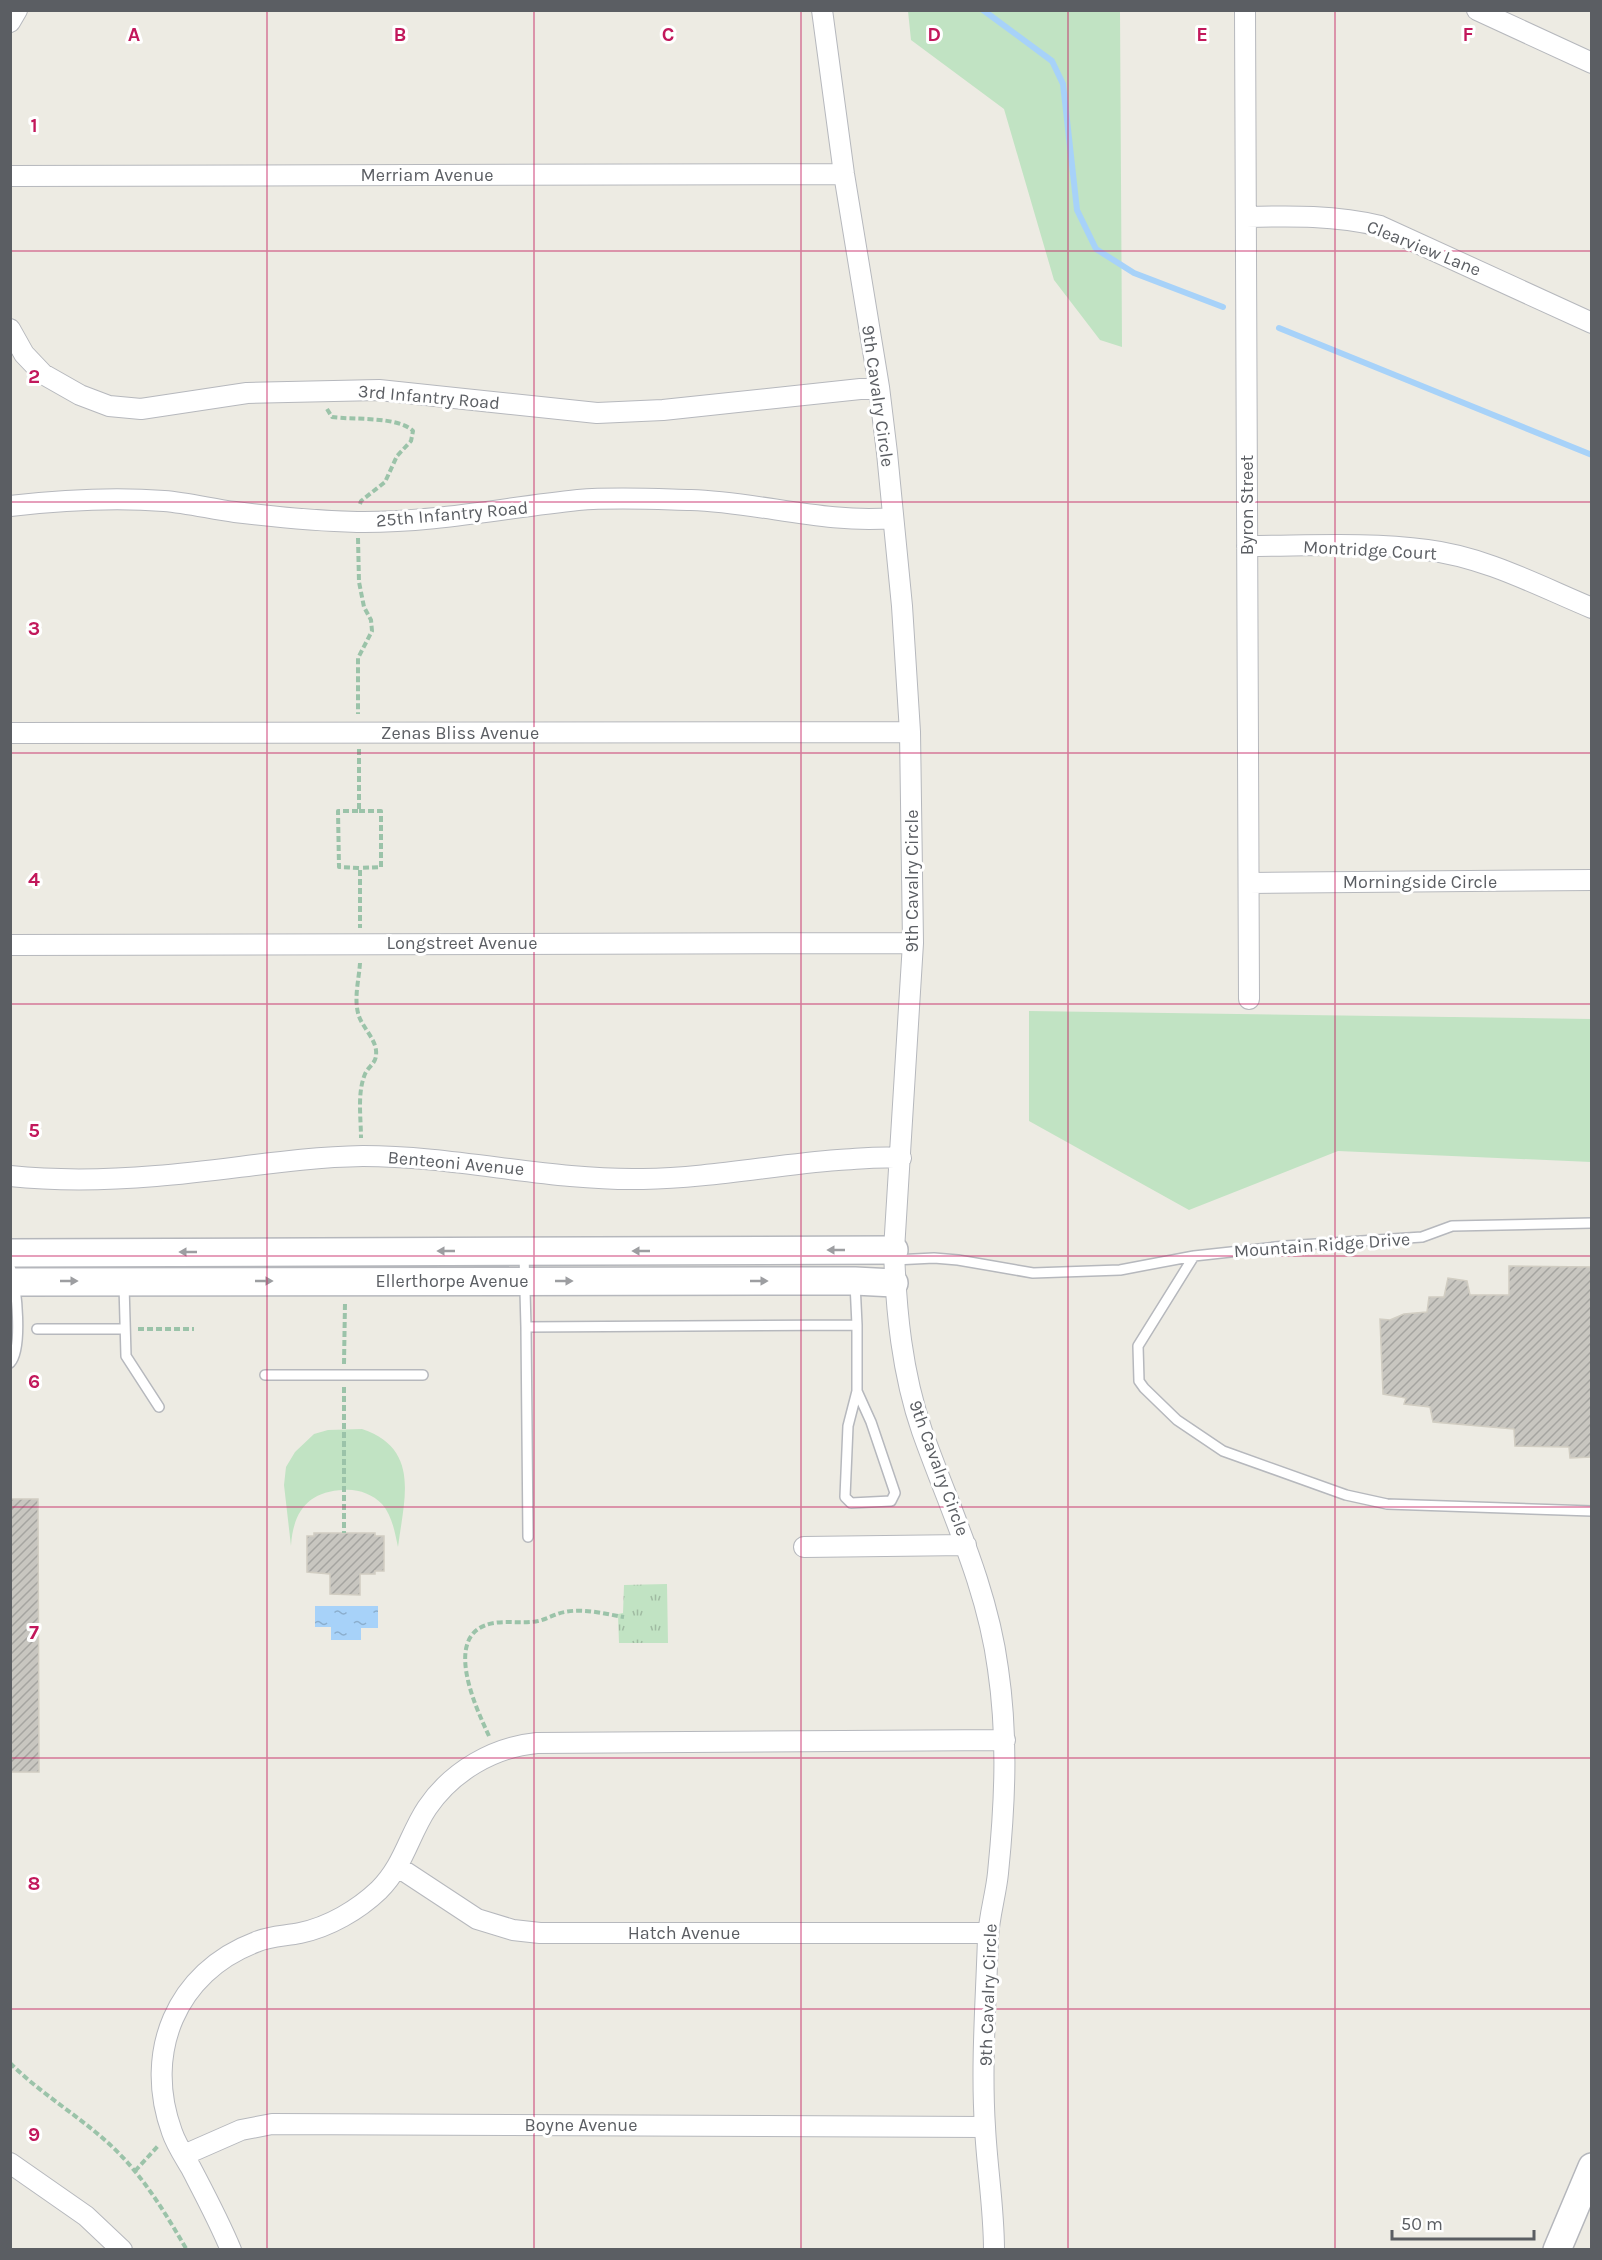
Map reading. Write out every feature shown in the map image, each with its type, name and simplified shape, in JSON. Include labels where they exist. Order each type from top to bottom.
[{"type":"street","points":[[10,22],[17,10]]},
{"type":"street","name":"9th Cavalry Circle","points":[[822,10],[844,174],[879,387],[893,518],[910,732],[913,943],[894,1264],[905,1365],[922,1429],[966,1545],[989,1617],[998,1669],[1005,1740],[1004,1810],[997,1882],[988,1933],[985,2127],[994,2210],[994,2250]]},
{"type":"street","name":"Byron Street","points":[[1245,10],[1249,999]]},
{"type":"street","points":[[1477,10],[1592,63]]},
{"type":"street","name":"Merriam Avenue","points":[[10,176],[844,174]]},
{"type":"street","name":"Clearview Lane","points":[[1246,218],[1332,218],[1356,220],[1380,226],[1592,322]]},
{"type":"street","name":"3rd Infantry Road","points":[[10,329],[24,354],[43,375],[80,395],[109,406],[141,409],[247,393],[379,390],[597,413],[663,410],[879,387]]},
{"type":"street","name":"25th Infantry Road","points":[[10,506],[70,500],[165,501],[299,519],[358,522],[419,520],[470,515],[579,500],[640,499],[705,501],[804,514],[893,518]]},
{"type":"street","name":"Montridge Court","points":[[1247,546],[1367,546],[1428,550],[1486,563],[1592,608]]},
{"type":"street","name":"Zenas Bliss Avenue","points":[[10,733],[910,732]]},
{"type":"street","name":"Morningside Circle","points":[[1249,883],[1592,880]]},
{"type":"street","name":"Longstreet Avenue","points":[[10,945],[913,943]]},
{"type":"street","name":"Benteoni Avenue","points":[[10,1176],[40,1179],[156,1176],[314,1158],[404,1156],[577,1177],[643,1179],[700,1176],[806,1163],[901,1158]]},
{"type":"street","name":"Ellerthorpe Avenue","points":[[10,1253],[524,1251],[894,1264]]},
{"type":"street","name":"Ellerthorpe Avenue","points":[[12,1277],[124,1281],[855,1281],[894,1264]]},
{"type":"street","points":[[804,1547],[966,1545]]},
{"type":"street","points":[[231,2250],[221,2226],[173,2135],[165,2110],[162,2065],[165,2041],[174,2015],[186,1995],[210,1969],[231,1953],[258,1941],[302,1933],[353,1911],[379,1889],[398,1867],[427,1808],[446,1786],[467,1768],[497,1752],[519,1745],[549,1743],[1005,1740]]},
{"type":"street","name":"Hatch Avenue","points":[[398,1867],[477,1919],[513,1929],[540,1933],[988,1933]]},
{"type":"street","name":"Boyne Avenue","points":[[184,2155],[242,2130],[272,2124],[985,2127]]},
{"type":"street","points":[[10,2163],[86,2216],[122,2250]]},
{"type":"street","points":[[1557,2250],[1588,2184]]},
{"type":"lane","name":"Mountain Ridge Drive","points":[[894,1264],[934,1258],[1033,1273],[1120,1270],[1194,1256],[1285,1246],[1422,1237],[1452,1226],[1592,1223]]},
{"type":"lane","points":[[524,1251],[528,1537]]},
{"type":"lane","points":[[1194,1256],[1138,1346],[1139,1381],[1177,1419],[1222,1450],[1346,1496],[1387,1504],[1592,1511]]},
{"type":"lane","points":[[10,1363],[16,1351],[12,1277]]},
{"type":"lane","points":[[124,1281],[126,1356],[159,1407]]},
{"type":"lane","points":[[855,1281],[857,1391],[848,1426],[845,1497],[851,1503],[891,1501],[895,1493],[871,1422],[857,1391]]},
{"type":"lane","points":[[526,1327],[857,1325]]},
{"type":"lane","points":[[37,1329],[124,1329]]},
{"type":"lane","points":[[265,1375],[423,1375]]},
{"type":"path","points":[[359,811],[381,811],[381,867],[360,868]]},
{"type":"path","points":[[344,1533],[345,1299]]},
{"type":"path","points":[[124,1329],[194,1329]]},
{"type":"path","points":[[491,1740],[473,1701],[466,1671],[465,1650],[475,1632],[492,1623],[532,1623],[563,1612],[577,1610],[624,1617]]},
{"type":"path","points":[[10,2063],[30,2082],[70,2110],[109,2143],[135,2171],[187,2250]]},
{"type":"path","points":[[135,2171],[163,2141],[173,2135]]},
{"type":"green space","points":[[908,11],[1120,11],[1122,347],[1100,340],[1054,280],[1004,109],[911,40]]},
{"type":"green space","points":[[1029,1011],[1591,1019],[1591,1162],[1338,1151],[1189,1210],[1029,1121]]},
{"type":"green space","points":[[362,1429],[381,1438],[393,1449],[401,1462],[405,1494],[398,1547],[391,1519],[382,1504],[360,1491],[349,1490],[321,1494],[305,1505],[295,1523],[291,1546],[284,1485],[286,1467],[295,1452],[314,1434],[328,1430]]},
{"type":"green space","points":[[667,1584],[668,1643],[619,1643],[618,1614],[623,1613],[624,1585]]},
{"type":"water","points":[[315,1606],[378,1606],[378,1628],[361,1628],[361,1640],[331,1640],[331,1627],[315,1627]]},
{"type":"building","points":[[1509,1266],[1592,1267],[1592,1457],[1570,1458],[1569,1447],[1515,1446],[1514,1429],[1433,1422],[1430,1407],[1404,1404],[1406,1398],[1383,1394],[1380,1319],[1390,1320],[1404,1314],[1427,1312],[1429,1297],[1444,1297],[1448,1278],[1467,1281],[1470,1295],[1509,1295]]},
{"type":"building","points":[[10,1499],[38,1499],[39,1772],[12,1772],[10,1769]]},
{"type":"building","points":[[314,1533],[375,1533],[375,1536],[384,1536],[384,1571],[375,1571],[375,1574],[360,1574],[360,1595],[330,1594],[330,1574],[307,1572],[307,1536],[314,1536]]},
{"type":"waterway","points":[[983,10],[1052,61],[1063,84],[1077,210],[1096,249],[1134,273],[1223,307]]},
{"type":"waterway","points":[[1279,328],[1592,455]]}]
